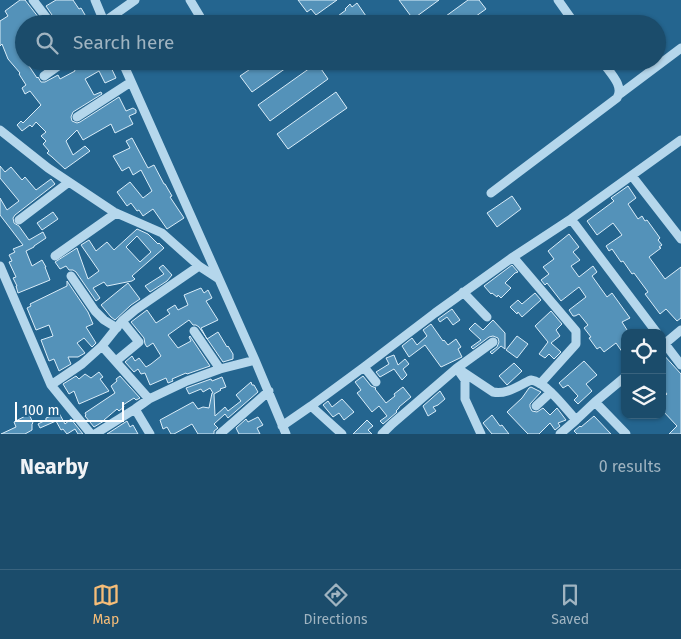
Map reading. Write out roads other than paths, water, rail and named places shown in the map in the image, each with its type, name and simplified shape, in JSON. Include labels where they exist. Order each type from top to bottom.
[{"type":"street","points":[[33,0],[44,15]]},
{"type":"street","points":[[95,0],[102,15]]},
{"type":"street","points":[[115,15],[135,0]]},
{"type":"street","points":[[190,0],[199,15]]},
{"type":"street","points":[[558,0],[569,15]]},
{"type":"street","points":[[666,59],[681,48]]},
{"type":"street","points":[[44,76],[52,70]]},
{"type":"street","points":[[126,70],[220,279],[284,430],[311,406],[463,292],[571,219],[681,140]]},
{"type":"street","points":[[608,70],[620,89],[620,94]]},
{"type":"street","points":[[491,192],[652,70]]},
{"type":"street","points":[[77,117],[131,82]]},
{"type":"street","points":[[0,130],[48,168],[116,213],[162,233],[199,266],[220,279]]},
{"type":"street","points":[[632,176],[681,239]]},
{"type":"street","points":[[20,220],[69,182]]},
{"type":"street","points":[[55,256],[116,213]]},
{"type":"street","points":[[571,219],[654,329]]},
{"type":"street","points":[[514,257],[576,331],[576,344],[540,384]]},
{"type":"street","points":[[0,266],[51,384],[91,434]]},
{"type":"street","points":[[51,384],[82,364],[102,346],[120,324],[135,310],[199,266]]},
{"type":"street","points":[[71,276],[95,311],[104,320],[120,324],[139,342],[116,361]]},
{"type":"street","points":[[463,292],[487,317]]},
{"type":"street","points":[[666,341],[681,330]]},
{"type":"street","points":[[194,331],[220,369]]},
{"type":"street","points":[[382,434],[457,368],[493,342]]},
{"type":"street","points":[[102,346],[149,399]]},
{"type":"street","points":[[666,347],[681,365]]},
{"type":"street","points":[[95,434],[149,399],[187,381],[220,369],[255,360]]},
{"type":"street","points":[[364,367],[376,382]]},
{"type":"street","points":[[457,368],[493,392],[498,393],[504,393],[531,380],[536,380],[551,392],[576,420]]},
{"type":"street","points":[[457,368],[465,380],[465,399],[481,434]]},
{"type":"street","points":[[560,434],[621,380]]},
{"type":"street","points":[[220,434],[268,391]]},
{"type":"street","points":[[536,406],[551,392]]},
{"type":"street","points":[[595,402],[626,434]]},
{"type":"street","points":[[311,406],[342,434]]},
{"type":"street","points":[[135,409],[150,434]]}]
